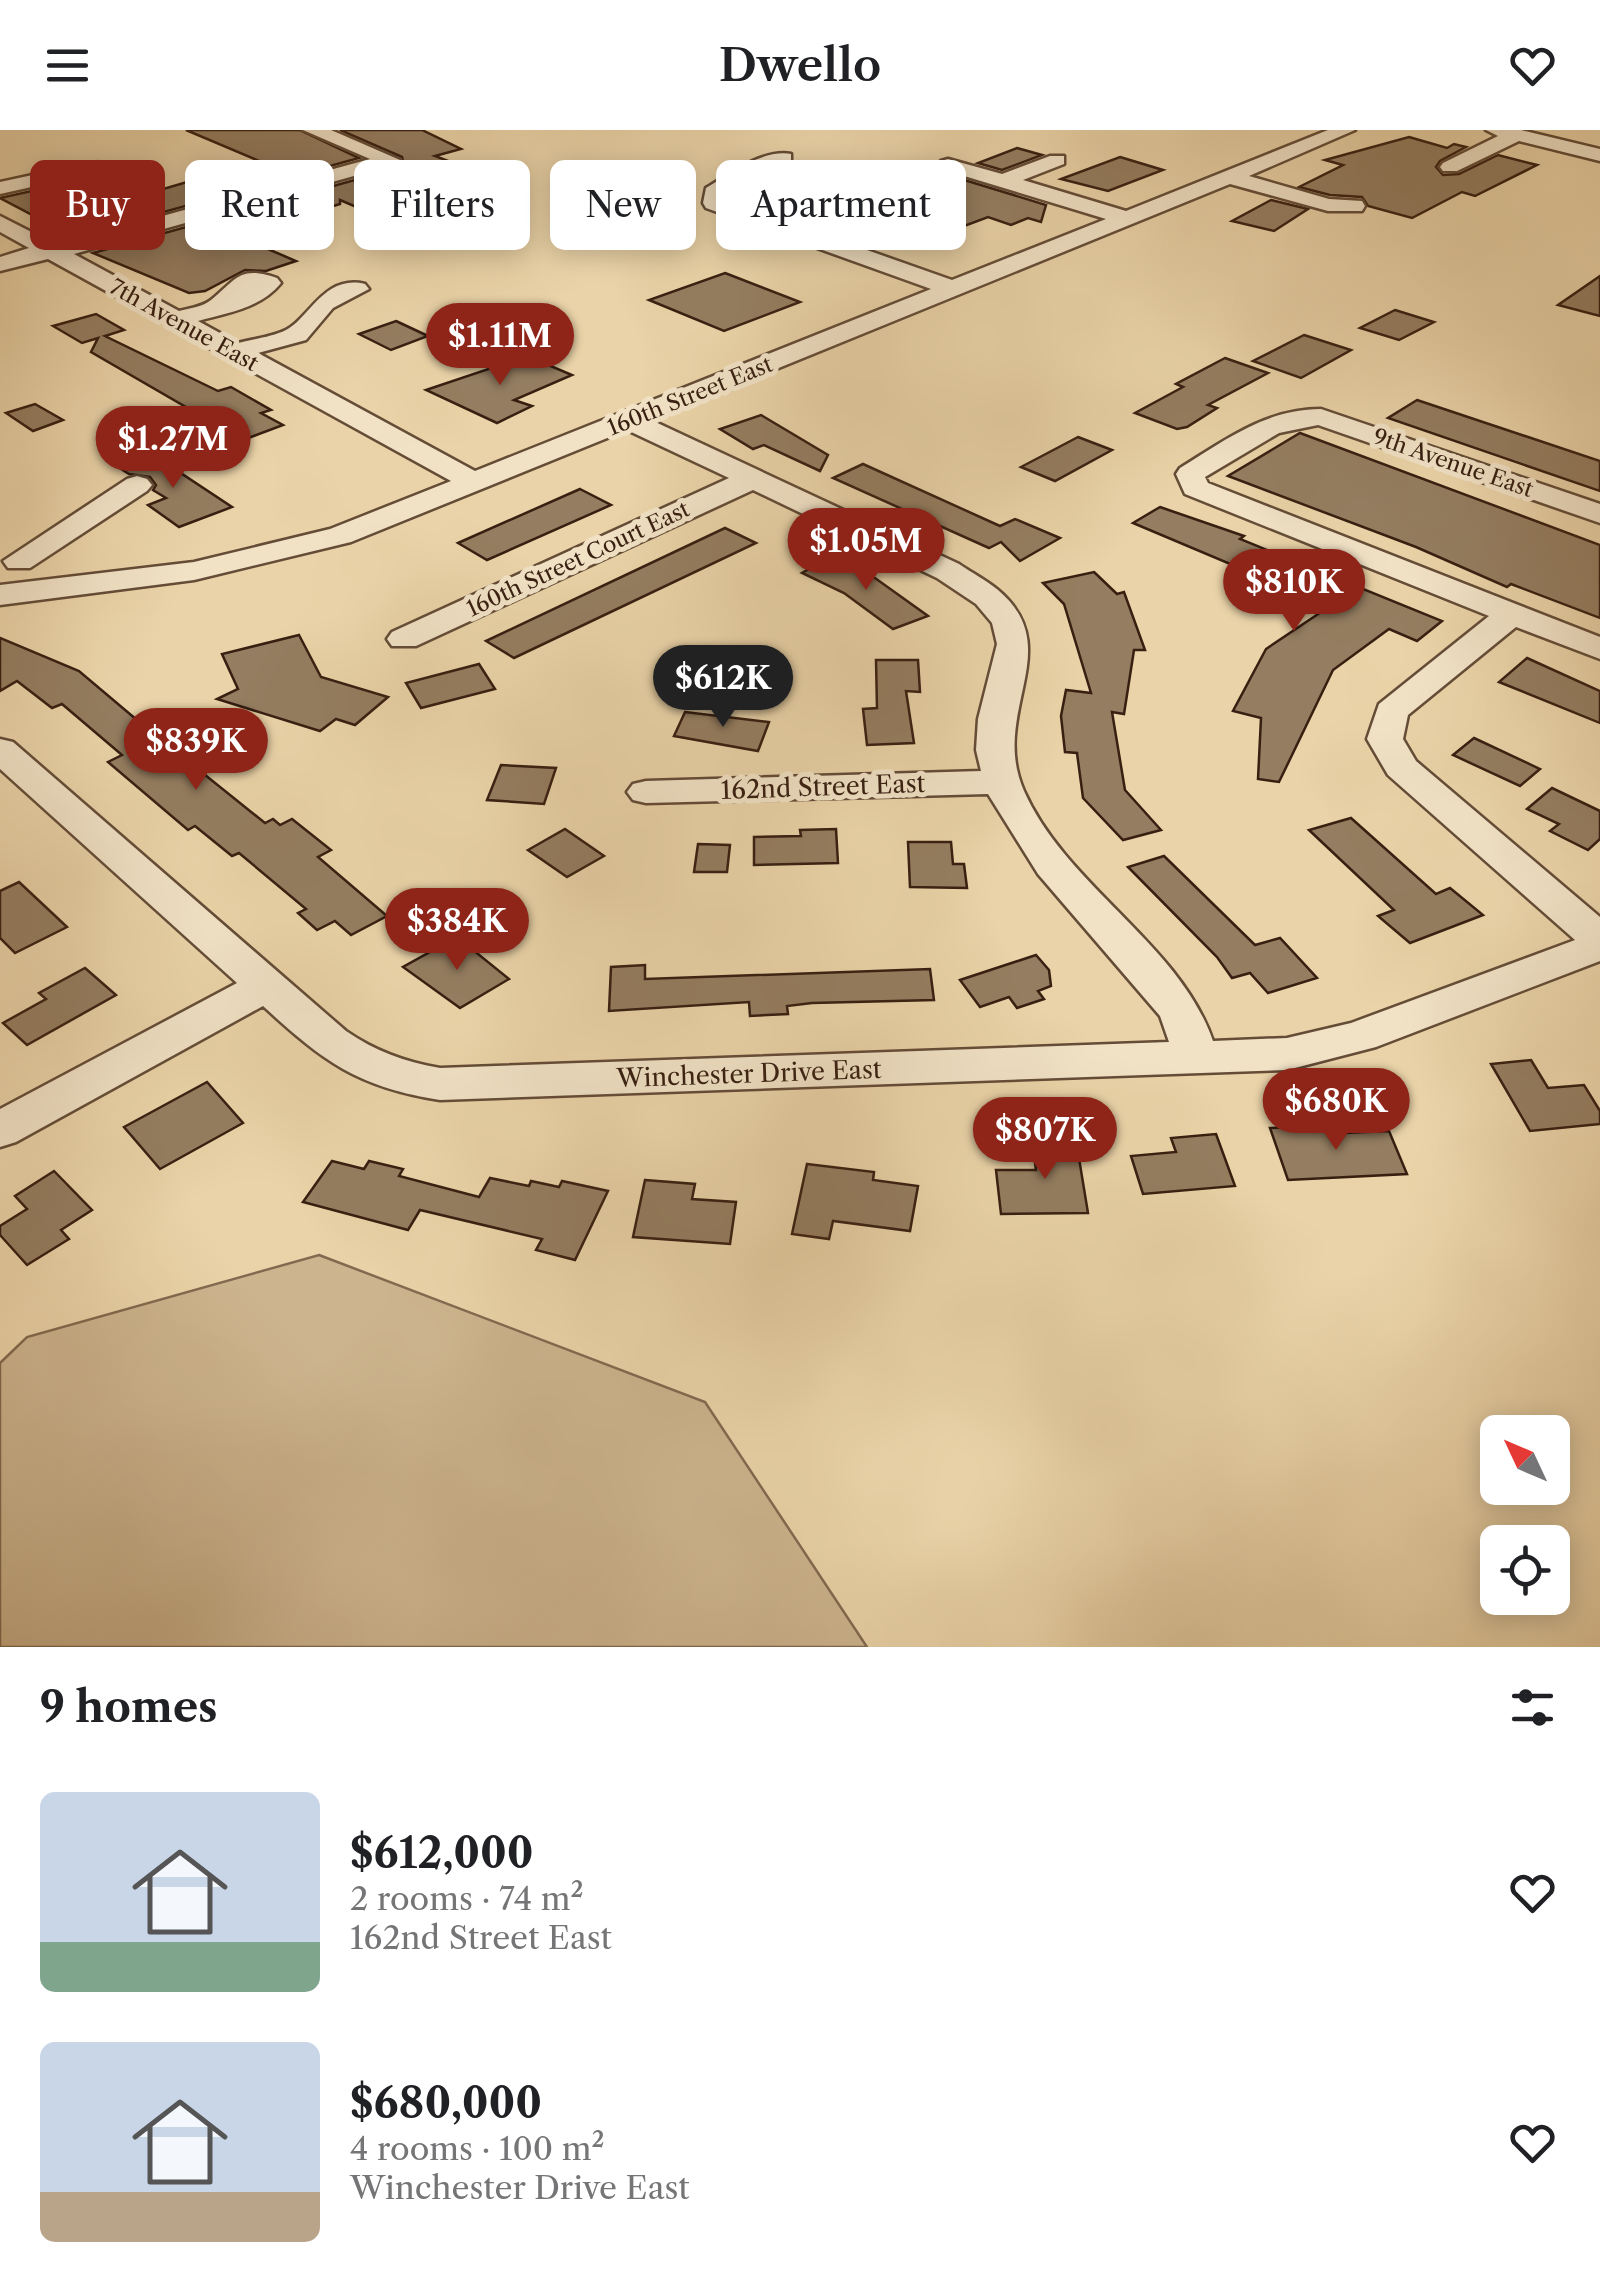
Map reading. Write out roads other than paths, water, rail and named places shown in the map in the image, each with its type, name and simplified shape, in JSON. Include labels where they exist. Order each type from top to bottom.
[{"type":"street","points":[[0,264],[390,160],[313,130]]},
{"type":"street","name":"160th Street East","points":[[9,573],[230,565],[340,536],[1345,130]]},
{"type":"street","points":[[1450,167],[1507,132],[1600,155]]},
{"type":"street","points":[[784,158],[730,180],[714,193],[714,202],[954,289]]},
{"type":"street","points":[[1002,180],[1057,160]]},
{"type":"street","points":[[966,169],[1128,218]]},
{"type":"street","points":[[1229,177],[1328,205],[1354,206]]},
{"type":"street","points":[[0,188],[30,182]]},
{"type":"street","name":"7th Avenue East","points":[[0,223],[474,482]]},
{"type":"street","points":[[233,352],[297,335],[324,303],[357,290]]},
{"type":"street","points":[[174,320],[220,306]]},
{"type":"street","name":"9th Avenue East","points":[[1512,614],[1194,488],[1190,474],[1283,420],[1321,417],[1600,514]]},
{"type":"street","points":[[631,421],[948,571],[983,590],[999,605],[1015,633],[1015,652],[995,714],[993,734],[1000,782],[1045,857],[1139,958],[1180,1013],[1196,1056]]},
{"type":"street","name":"160th Street Court East","points":[[404,639],[752,479]]},
{"type":"street","points":[[9,573],[137,485]]},
{"type":"street","points":[[1600,649],[1512,614],[1391,711],[1385,738],[1401,768],[1600,942]]},
{"type":"street","name":"Winchester Drive East","points":[[0,750],[264,986],[352,1058],[380,1071],[440,1084],[1271,1055],[1320,1048],[1437,1009],[1600,942]]},
{"type":"street","name":"162nd Street East","points":[[646,792],[1000,782]]},
{"type":"street","points":[[0,1130],[264,986]]}]
